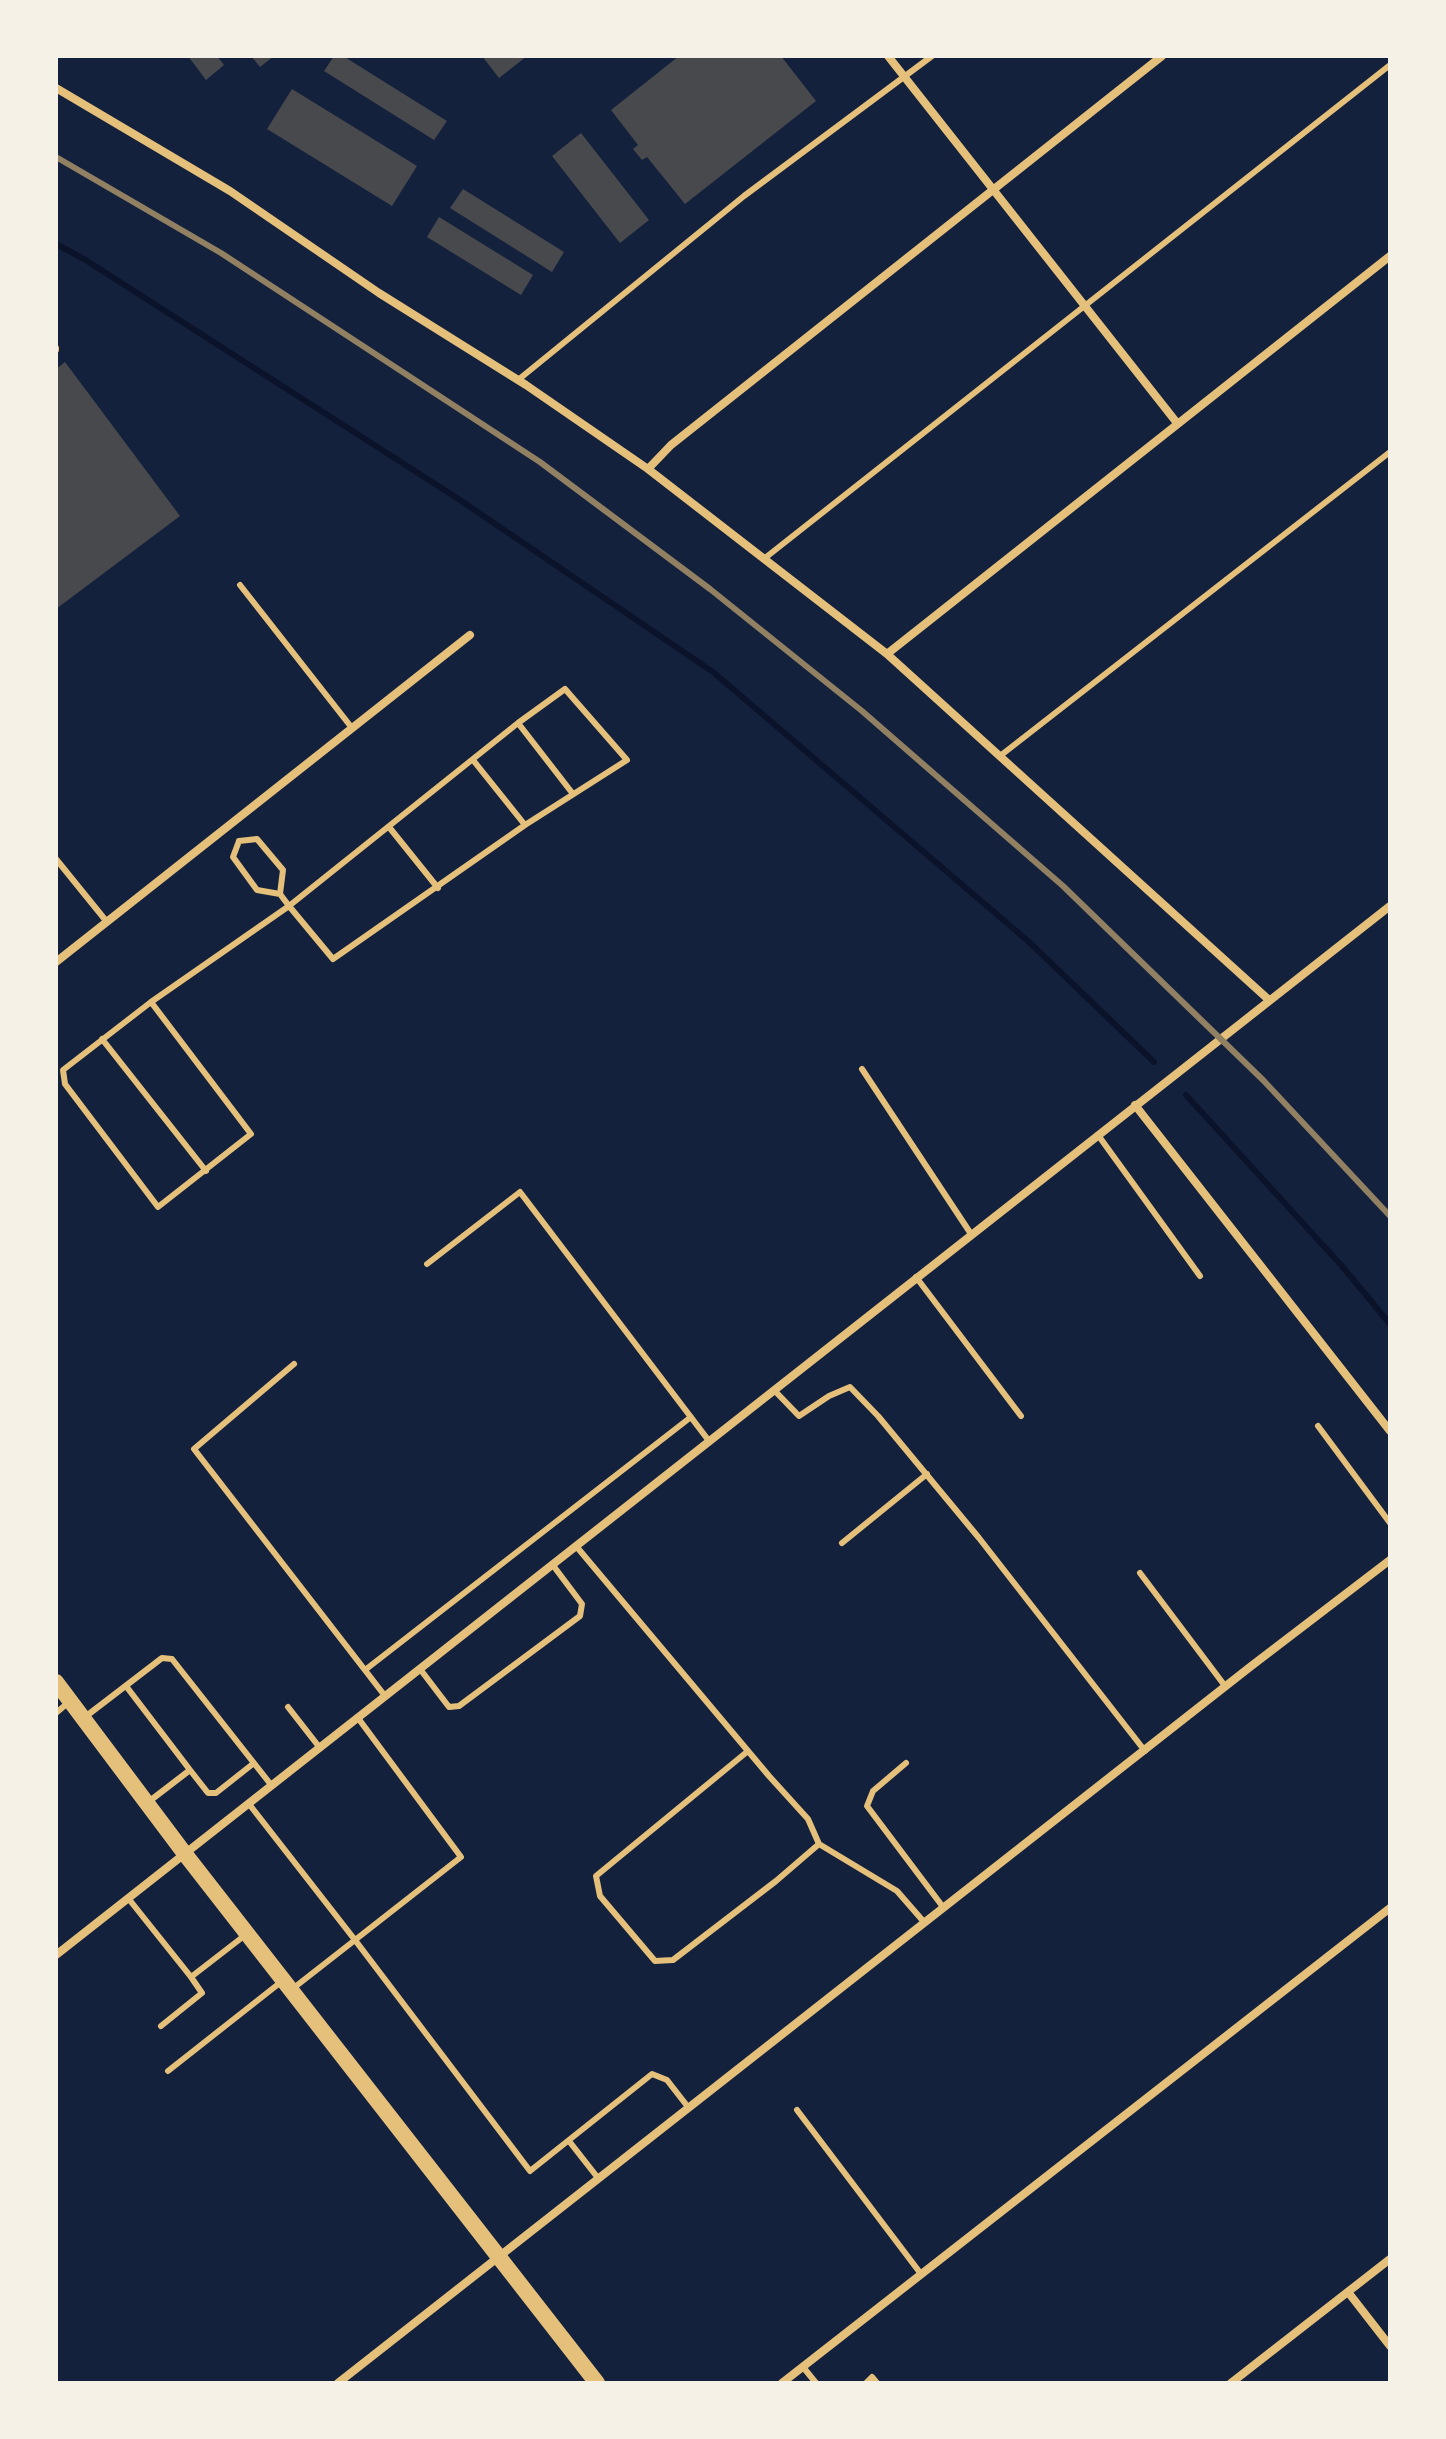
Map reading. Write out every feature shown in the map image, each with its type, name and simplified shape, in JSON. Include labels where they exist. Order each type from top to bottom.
[{"type":"main road","points":[[56,1682],[185,1854],[597,2383]]},
{"type":"street","points":[[888,56],[1177,423]]},
{"type":"street","points":[[648,469],[671,445],[1162,56]]},
{"type":"street","points":[[56,88],[230,191],[379,293],[518,380],[648,469],[887,654],[1269,1000]]},
{"type":"street","points":[[887,654],[1390,256]]},
{"type":"street","points":[[56,962],[470,635]]},
{"type":"street","points":[[56,1955],[1390,906]]},
{"type":"street","points":[[1135,1105],[1390,1431]]},
{"type":"street","points":[[338,2383],[1225,1686],[1390,1560]]},
{"type":"street","points":[[782,2383],[1390,1908]]},
{"type":"street","points":[[1231,2383],[1390,2259]]},
{"type":"street","points":[[1348,2292],[1390,2346]]},
{"type":"lane","points":[[518,380],[744,196],[932,56]]},
{"type":"lane","points":[[765,558],[1390,65]]},
{"type":"lane","points":[[1000,756],[1390,452]]},
{"type":"lane","points":[[240,585],[352,728]]},
{"type":"lane","points":[[151,1002],[251,1134],[158,1207],[65,1084],[63,1070],[151,1002],[289,906],[565,689],[627,760],[525,825],[333,959],[289,906],[280,894],[257,890],[233,857],[239,841]]},
{"type":"lane","points":[[518,723],[573,794]]},
{"type":"lane","points":[[473,760],[525,825]]},
{"type":"lane","points":[[229,825],[239,841]]},
{"type":"lane","points":[[389,827],[438,888]]},
{"type":"lane","points":[[239,841],[257,839],[283,870],[280,894]]},
{"type":"lane","points":[[56,859],[107,922]]},
{"type":"lane","points":[[102,1039],[206,1171]]},
{"type":"lane","points":[[862,1069],[971,1234]]},
{"type":"lane","points":[[1098,1135],[1200,1276]]},
{"type":"lane","points":[[427,1264],[520,1192],[709,1441]]},
{"type":"lane","points":[[916,1277],[1021,1416]]},
{"type":"lane","points":[[294,1364],[194,1449],[385,1696]]},
{"type":"lane","points":[[774,1390],[799,1416],[829,1396],[850,1387],[927,1474],[1145,1751]]},
{"type":"lane","points":[[365,1670],[691,1417]]},
{"type":"lane","points":[[1318,1426],[1390,1523]]},
{"type":"lane","points":[[842,1543],[927,1474]]},
{"type":"lane","points":[[576,1546],[808,1819],[819,1844],[897,1891],[924,1922]]},
{"type":"lane","points":[[420,1669],[449,1707],[459,1706],[580,1616],[582,1604],[552,1564]]},
{"type":"lane","points":[[1140,1573],[1225,1686]]},
{"type":"lane","points":[[83,1718],[162,1658],[172,1659],[272,1786]]},
{"type":"lane","points":[[126,1686],[208,1793],[216,1793],[254,1763]]},
{"type":"lane","points":[[56,1713],[70,1701]]},
{"type":"lane","points":[[288,1707],[320,1748]]},
{"type":"lane","points":[[168,2071],[355,1940],[461,1857],[358,1718]]},
{"type":"lane","points":[[748,1751],[596,1876],[600,1896],[655,1961],[673,1960],[819,1844]]},
{"type":"lane","points":[[906,1763],[873,1791],[867,1806],[943,1907]]},
{"type":"lane","points":[[147,1803],[190,1770]]},
{"type":"lane","points":[[249,1804],[530,2171],[652,2074],[667,2080],[688,2107]]},
{"type":"lane","points":[[128,1898],[202,1993],[161,2026]]},
{"type":"lane","points":[[191,1977],[247,1934]]},
{"type":"lane","points":[[797,2110],[921,2274]]},
{"type":"lane","points":[[569,2141],[598,2178]]},
{"type":"lane","points":[[803,2367],[816,2383]]},
{"type":"lane","points":[[866,2383],[872,2377],[877,2383]]},
{"type":"building","points":[[188,56],[217,56],[224,65],[206,80]]},
{"type":"building","points":[[251,56],[274,56],[260,67]]},
{"type":"building","points":[[334,56],[343,56],[447,121],[434,140],[324,71]]},
{"type":"building","points":[[482,56],[527,56],[499,78]]},
{"type":"building","points":[[679,56],[781,56],[816,101],[685,204],[647,157],[642,160],[633,149],[638,145],[611,110]]},
{"type":"building","points":[[292,89],[417,166],[392,206],[267,129]]},
{"type":"building","points":[[581,133],[649,220],[620,243],[552,156]]},
{"type":"building","points":[[463,189],[564,252],[552,272],[450,208]]},
{"type":"building","points":[[439,217],[533,275],[521,295],[427,237]]},
{"type":"building","points":[[65,362],[180,516],[56,609],[56,369]]},
{"type":"waterway","points":[[56,244],[457,498],[713,672],[1028,941],[1154,1062]]},
{"type":"waterway","points":[[1186,1095],[1341,1265],[1390,1324]]},
{"type":"railway","points":[[56,157],[221,253],[540,462],[710,589],[862,711],[1063,886],[1263,1080],[1390,1216]]}]
